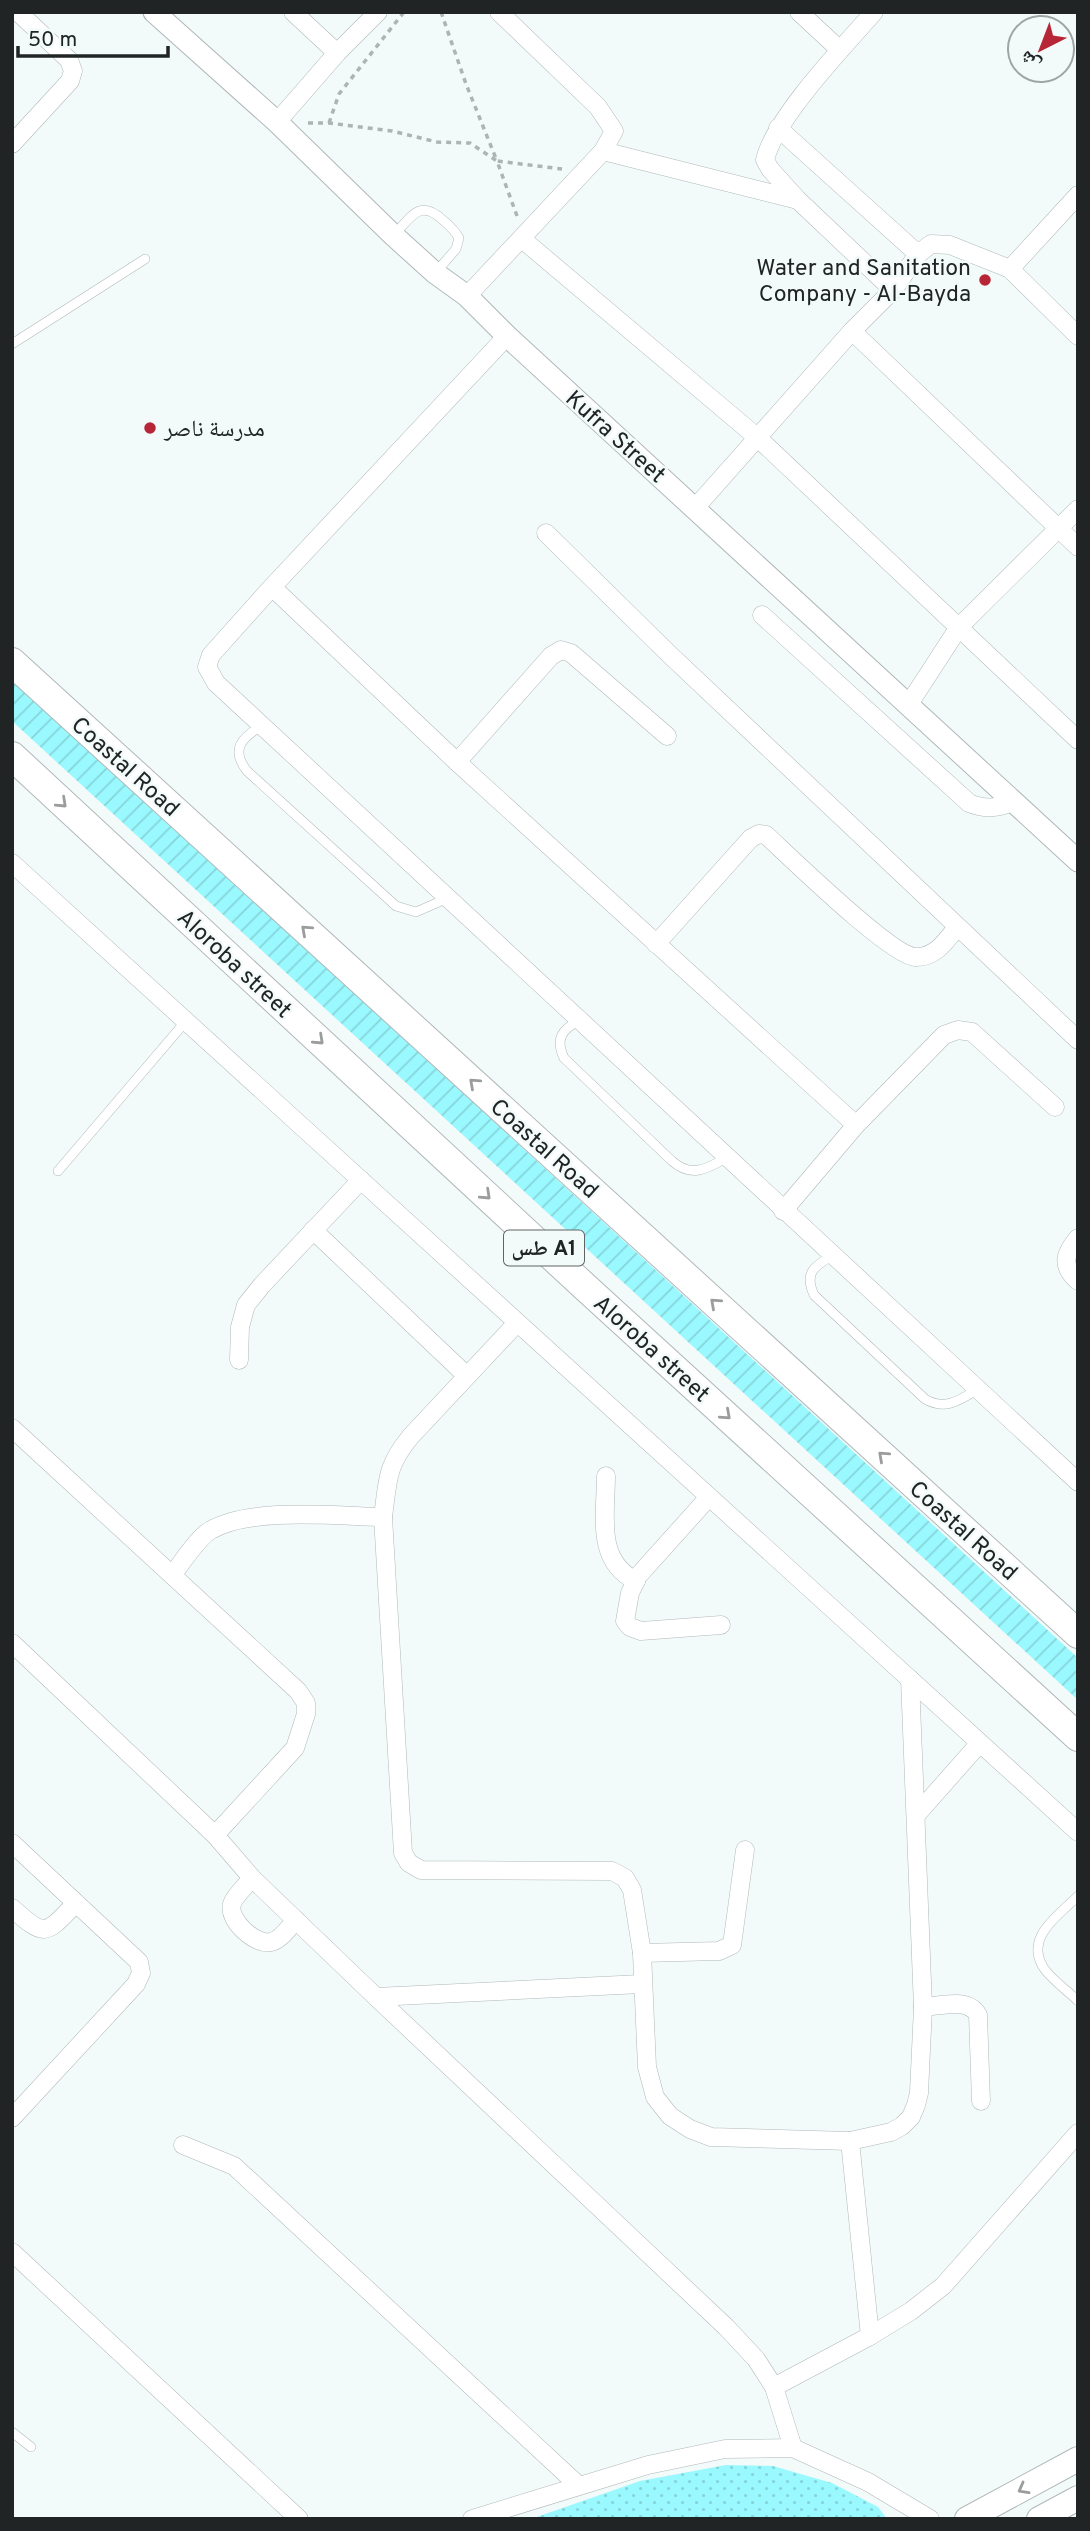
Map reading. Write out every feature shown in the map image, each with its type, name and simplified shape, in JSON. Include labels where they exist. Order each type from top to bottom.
[{"type":"highway","name":"Coastal Road","points":[[12,662],[1078,1634]]},
{"type":"highway","name":"Aloroba street","points":[[12,756],[584,1286],[1078,1737]]},
{"type":"main road","points":[[967,2519],[1078,2459]]},
{"type":"main road","points":[[1039,2519],[1078,2498]]},
{"type":"street","points":[[12,144],[70,81],[73,71],[69,60],[18,12]]},
{"type":"street","name":"Kufra Street","points":[[154,12],[277,122],[393,235],[435,273],[467,296],[507,336],[1078,861]]},
{"type":"street","points":[[293,12],[337,52]]},
{"type":"street","points":[[277,122],[337,52],[378,12]]},
{"type":"street","points":[[467,296],[603,151],[614,131],[608,119],[499,12]]},
{"type":"street","points":[[799,12],[840,50]]},
{"type":"street","points":[[874,12],[778,128],[765,160],[798,200],[893,290]]},
{"type":"street","points":[[778,128],[918,254]]},
{"type":"street","points":[[603,151],[798,200]]},
{"type":"street","points":[[1010,269],[1078,195]]},
{"type":"street","points":[[522,239],[758,438],[1078,740]]},
{"type":"street","points":[[695,508],[852,331],[893,290],[918,254],[931,244],[950,245],[1010,269],[1078,336]]},
{"type":"street","points":[[852,331],[1078,547]]},
{"type":"street","points":[[507,336],[272,587],[211,655],[207,667],[216,683],[261,726],[1078,1482]]},
{"type":"street","points":[[909,704],[959,627],[1078,509]]},
{"type":"street","points":[[546,533],[679,663],[1078,1040]]},
{"type":"street","points":[[272,587],[457,762],[856,1125]]},
{"type":"street","points":[[762,615],[969,803],[992,809],[1013,802]]},
{"type":"street","points":[[457,762],[551,656],[561,650],[571,653],[667,736]]},
{"type":"street","points":[[656,944],[751,838],[759,834],[766,835],[855,916],[901,953],[915,957],[928,955],[940,948],[957,927]]},
{"type":"street","points":[[12,863],[1078,1832]]},
{"type":"street","points":[[783,1211],[856,1125],[944,1035],[958,1030],[972,1032],[1055,1107]]},
{"type":"street","points":[[239,1360],[240,1327],[246,1305],[361,1180]]},
{"type":"street","points":[[313,1230],[467,1376]]},
{"type":"street","points":[[1078,1238],[1066,1252],[1065,1259],[1068,1270],[1078,1281]]},
{"type":"street","points":[[517,1323],[397,1453],[389,1469],[383,1517],[403,1853],[409,1863],[421,1870],[612,1871],[625,1878],[632,1890],[642,1953],[641,1984],[647,2067],[655,2097],[670,2116],[690,2129],[711,2137],[850,2141],[891,2132],[911,2117],[919,2093],[923,2007],[910,1679]]},
{"type":"street","points":[[12,1428],[298,1691],[306,1703],[306,1714],[295,1748],[215,1835]]},
{"type":"street","points":[[606,1476],[607,1549],[618,1569],[636,1581]]},
{"type":"street","points":[[709,1497],[650,1561],[636,1581],[630,1592],[625,1621],[630,1628],[641,1631],[721,1625]]},
{"type":"street","points":[[172,1575],[208,1531],[232,1521],[270,1516],[383,1517]]},
{"type":"street","points":[[12,1643],[215,1835],[252,1878],[376,1997],[726,2327],[756,2359],[774,2387],[793,2448]]},
{"type":"street","points":[[917,1814],[979,1744]]},
{"type":"street","points":[[12,2118],[136,1984],[141,1973],[139,1962],[13,1845]]},
{"type":"street","points":[[642,1953],[719,1951],[732,1945],[745,1850]]},
{"type":"street","points":[[252,1878],[232,1902],[231,1912],[235,1920],[258,1941],[268,1943],[276,1940],[296,1920]]},
{"type":"street","points":[[12,1908],[32,1926],[47,1929],[53,1927],[76,1903]]},
{"type":"street","points":[[376,1997],[641,1984]]},
{"type":"street","points":[[923,2007],[967,2004],[974,2008],[978,2015],[981,2101]]},
{"type":"street","points":[[774,2387],[870,2336],[911,2311],[943,2286],[1078,2133]]},
{"type":"street","points":[[850,2141],[870,2336]]},
{"type":"street","points":[[183,2145],[234,2166],[578,2485]]},
{"type":"street","points":[[12,2252],[299,2519]]},
{"type":"street","points":[[472,2519],[648,2465],[725,2449],[793,2448],[868,2482],[930,2519]]},
{"type":"lane","points":[[393,235],[417,211],[433,211],[459,238],[456,249],[435,273]]},
{"type":"lane","points":[[12,344],[145,260]]},
{"type":"lane","points":[[261,726],[244,736],[239,748],[243,766],[257,780],[402,910],[416,912],[448,898]]},
{"type":"lane","points":[[58,1171],[186,1021]]},
{"type":"lane","points":[[579,1021],[565,1028],[562,1034],[560,1046],[564,1058],[677,1166],[690,1171],[704,1170],[726,1158]]},
{"type":"lane","points":[[832,1256],[815,1265],[812,1270],[810,1283],[814,1295],[925,1399],[938,1405],[953,1404],[978,1389]]},
{"type":"lane","points":[[1078,1896],[1041,1934],[1038,1948],[1042,1965],[1078,2001]]},
{"type":"lane","points":[[12,2432],[31,2447]]},
{"type":"path","points":[[329,123],[339,94],[404,12]]},
{"type":"path","points":[[441,12],[519,222],[527,213]]},
{"type":"path","points":[[277,122],[329,123],[392,131],[437,142],[470,143],[497,161],[567,169],[559,178]]},
{"type":"shaded area","points":[[12,679],[1078,1658],[1078,1700],[12,721]]},
{"type":"shaded area","points":[[726,2465],[773,2466],[832,2483],[878,2507],[887,2519],[531,2519],[640,2481]]},
{"type":"place","name":"Water and Sanitation Company - Al-Bayda","points":[[985,280]]},
{"type":"place","name":"مدرسة ناصر","points":[[150,428]]}]
